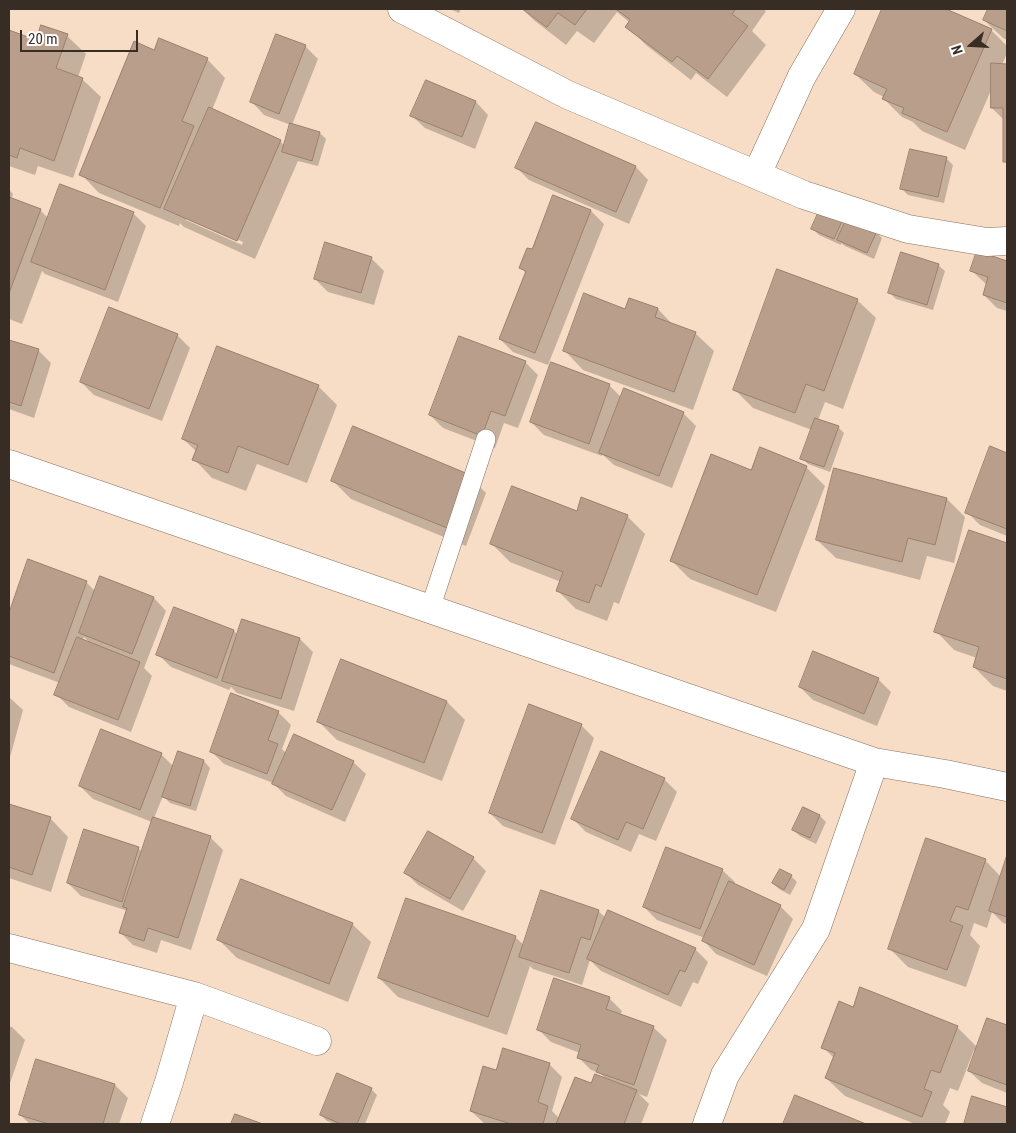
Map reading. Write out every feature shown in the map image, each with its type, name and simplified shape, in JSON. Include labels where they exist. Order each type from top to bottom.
[{"type":"street","points":[[402,9],[568,95],[804,194],[908,229],[986,242],[1007,241]]},
{"type":"street","points":[[757,174],[802,76],[841,9]]},
{"type":"street","points":[[9,464],[874,762],[1007,787]]},
{"type":"street","points":[[708,1124],[725,1075],[816,929],[874,762]]},
{"type":"street","points":[[9,948],[194,996],[317,1041]]},
{"type":"street","points":[[155,1124],[194,996]]},
{"type":"lane","points":[[430,609],[486,439]]},
{"type":"building","points":[[523,9],[587,9],[575,25],[558,13],[547,27]]},
{"type":"building","points":[[616,9],[736,9],[732,14],[748,26],[708,79],[677,56],[672,62],[625,27],[630,20]]},
{"type":"building","points":[[882,9],[946,9],[992,29],[947,132],[902,113],[904,108],[882,99],[887,89],[854,74]]},
{"type":"building","points":[[988,9],[1007,9],[1007,31],[983,20]]},
{"type":"building","points":[[41,25],[68,34],[56,68],[83,78],[54,161],[20,148],[17,158],[9,155],[9,30],[36,40]]},
{"type":"building","points":[[276,34],[306,45],[279,114],[250,102]]},
{"type":"building","points":[[159,38],[208,58],[182,121],[194,126],[160,208],[79,175],[134,41],[154,50]]},
{"type":"building","points":[[991,63],[1007,64],[1007,162],[1003,162],[1003,108],[991,108]]},
{"type":"building","points":[[426,80],[476,101],[462,137],[410,116]]},
{"type":"building","points":[[209,107],[281,140],[237,241],[164,209]]},
{"type":"building","points":[[536,122],[636,166],[616,212],[515,168]]},
{"type":"building","points":[[290,123],[320,132],[312,161],[282,152]]},
{"type":"building","points":[[910,149],[947,157],[938,197],[900,189]]},
{"type":"building","points":[[60,184],[134,212],[105,290],[31,262]]},
{"type":"building","points":[[553,195],[591,210],[535,353],[499,339],[526,271],[519,268],[527,248],[532,249]]},
{"type":"building","points":[[9,197],[41,209],[9,293]]},
{"type":"building","points":[[820,209],[843,219],[834,239],[811,229]]},
{"type":"building","points":[[847,218],[877,231],[867,253],[837,240]]},
{"type":"building","points":[[325,242],[372,257],[361,293],[314,279]]},
{"type":"building","points":[[977,251],[1007,261],[1007,303],[983,295],[988,277],[970,271]]},
{"type":"building","points":[[901,252],[939,264],[927,305],[888,293]]},
{"type":"building","points":[[777,269],[858,299],[824,391],[806,384],[795,413],[733,390]]},
{"type":"building","points":[[584,293],[625,309],[629,298],[658,308],[655,317],[696,332],[674,392],[563,351]]},
{"type":"building","points":[[109,307],[178,334],[149,409],[80,382]]},
{"type":"building","points":[[459,336],[526,361],[505,416],[491,411],[482,436],[429,415]]},
{"type":"building","points":[[9,340],[39,349],[21,406],[9,402]]},
{"type":"building","points":[[217,346],[319,385],[288,465],[238,446],[228,473],[192,460],[198,445],[182,439]]},
{"type":"building","points":[[551,362],[610,384],[589,444],[530,422]]},
{"type":"building","points":[[624,388],[684,412],[659,476],[599,453]]},
{"type":"building","points":[[815,418],[839,426],[824,467],[800,459]]},
{"type":"building","points":[[353,426],[468,474],[447,528],[331,481]]},
{"type":"building","points":[[990,446],[1007,453],[1007,529],[965,513]]},
{"type":"building","points":[[760,447],[807,466],[757,595],[670,561],[711,454],[751,470]]},
{"type":"building","points":[[834,468],[947,498],[935,545],[908,538],[902,562],[816,540]]},
{"type":"building","points":[[512,486],[577,511],[581,497],[628,515],[601,587],[596,584],[589,603],[556,591],[563,572],[490,544]]},
{"type":"building","points":[[969,530],[1007,543],[1007,679],[973,667],[979,647],[934,632]]},
{"type":"building","points":[[28,559],[87,581],[54,673],[9,656],[9,613]]},
{"type":"building","points":[[100,576],[154,597],[132,654],[79,633]]},
{"type":"building","points":[[174,607],[234,630],[217,678],[156,655]]},
{"type":"building","points":[[242,619],[300,638],[281,699],[222,681]]},
{"type":"building","points":[[77,637],[140,662],[118,720],[54,695]]},
{"type":"building","points":[[813,651],[879,678],[864,714],[799,687]]},
{"type":"building","points":[[341,659],[447,701],[424,763],[317,722]]},
{"type":"building","points":[[231,693],[279,711],[268,740],[278,744],[267,774],[210,752]]},
{"type":"building","points":[[529,704],[582,724],[542,833],[489,813]]},
{"type":"building","points":[[101,729],[162,753],[140,810],[79,786]]},
{"type":"building","points":[[294,734],[354,761],[332,810],[272,784]]},
{"type":"building","points":[[178,751],[204,760],[190,806],[162,797]]},
{"type":"building","points":[[601,751],[665,778],[643,829],[626,822],[618,840],[571,819]]},
{"type":"building","points":[[9,804],[51,817],[32,875],[9,867]]},
{"type":"building","points":[[803,807],[820,815],[810,838],[792,830]]},
{"type":"building","points":[[153,817],[211,836],[178,938],[148,928],[144,941],[119,933],[127,908],[123,907]]},
{"type":"building","points":[[84,829],[139,847],[122,902],[67,883]]},
{"type":"building","points":[[428,831],[474,857],[450,899],[404,873]]},
{"type":"building","points":[[926,838],[986,859],[968,910],[956,906],[950,921],[963,926],[947,970],[888,949]]},
{"type":"building","points":[[666,847],[723,869],[700,929],[643,907]]},
{"type":"building","points":[[1007,855],[1007,917],[989,911]]},
{"type":"building","points":[[780,869],[792,875],[784,890],[772,883]]},
{"type":"building","points":[[241,879],[353,923],[329,984],[217,940]]},
{"type":"building","points":[[729,881],[781,905],[754,965],[702,941]]},
{"type":"building","points":[[541,890],[599,910],[590,940],[581,937],[569,973],[519,957]]},
{"type":"building","points":[[406,898],[516,936],[488,1017],[378,978]]},
{"type":"building","points":[[608,910],[696,948],[685,972],[680,970],[668,995],[587,959]]},
{"type":"building","points":[[554,978],[610,997],[606,1009],[654,1026],[634,1085],[596,1072],[599,1065],[577,1058],[581,1045],[537,1030]]},
{"type":"building","points":[[860,987],[958,1026],[940,1073],[931,1070],[924,1089],[932,1092],[922,1117],[825,1078],[835,1053],[821,1048],[839,1001],[853,1007]]},
{"type":"building","points":[[987,1018],[1007,1025],[1007,1085],[968,1071]]},
{"type":"building","points":[[503,1048],[550,1063],[538,1102],[548,1106],[543,1124],[511,1124],[470,1111],[483,1066],[496,1070]]},
{"type":"building","points":[[36,1059],[115,1084],[103,1124],[49,1124],[19,1115]]},
{"type":"building","points":[[337,1073],[372,1088],[357,1124],[341,1124],[320,1115]]},
{"type":"building","points":[[595,1074],[637,1090],[624,1124],[556,1124],[575,1077],[591,1083]]},
{"type":"building","points":[[795,1095],[866,1124],[783,1124]]},
{"type":"building","points":[[972,1096],[1007,1107],[1007,1124],[964,1124]]},
{"type":"building","points":[[235,1114],[263,1124],[231,1124]]}]
